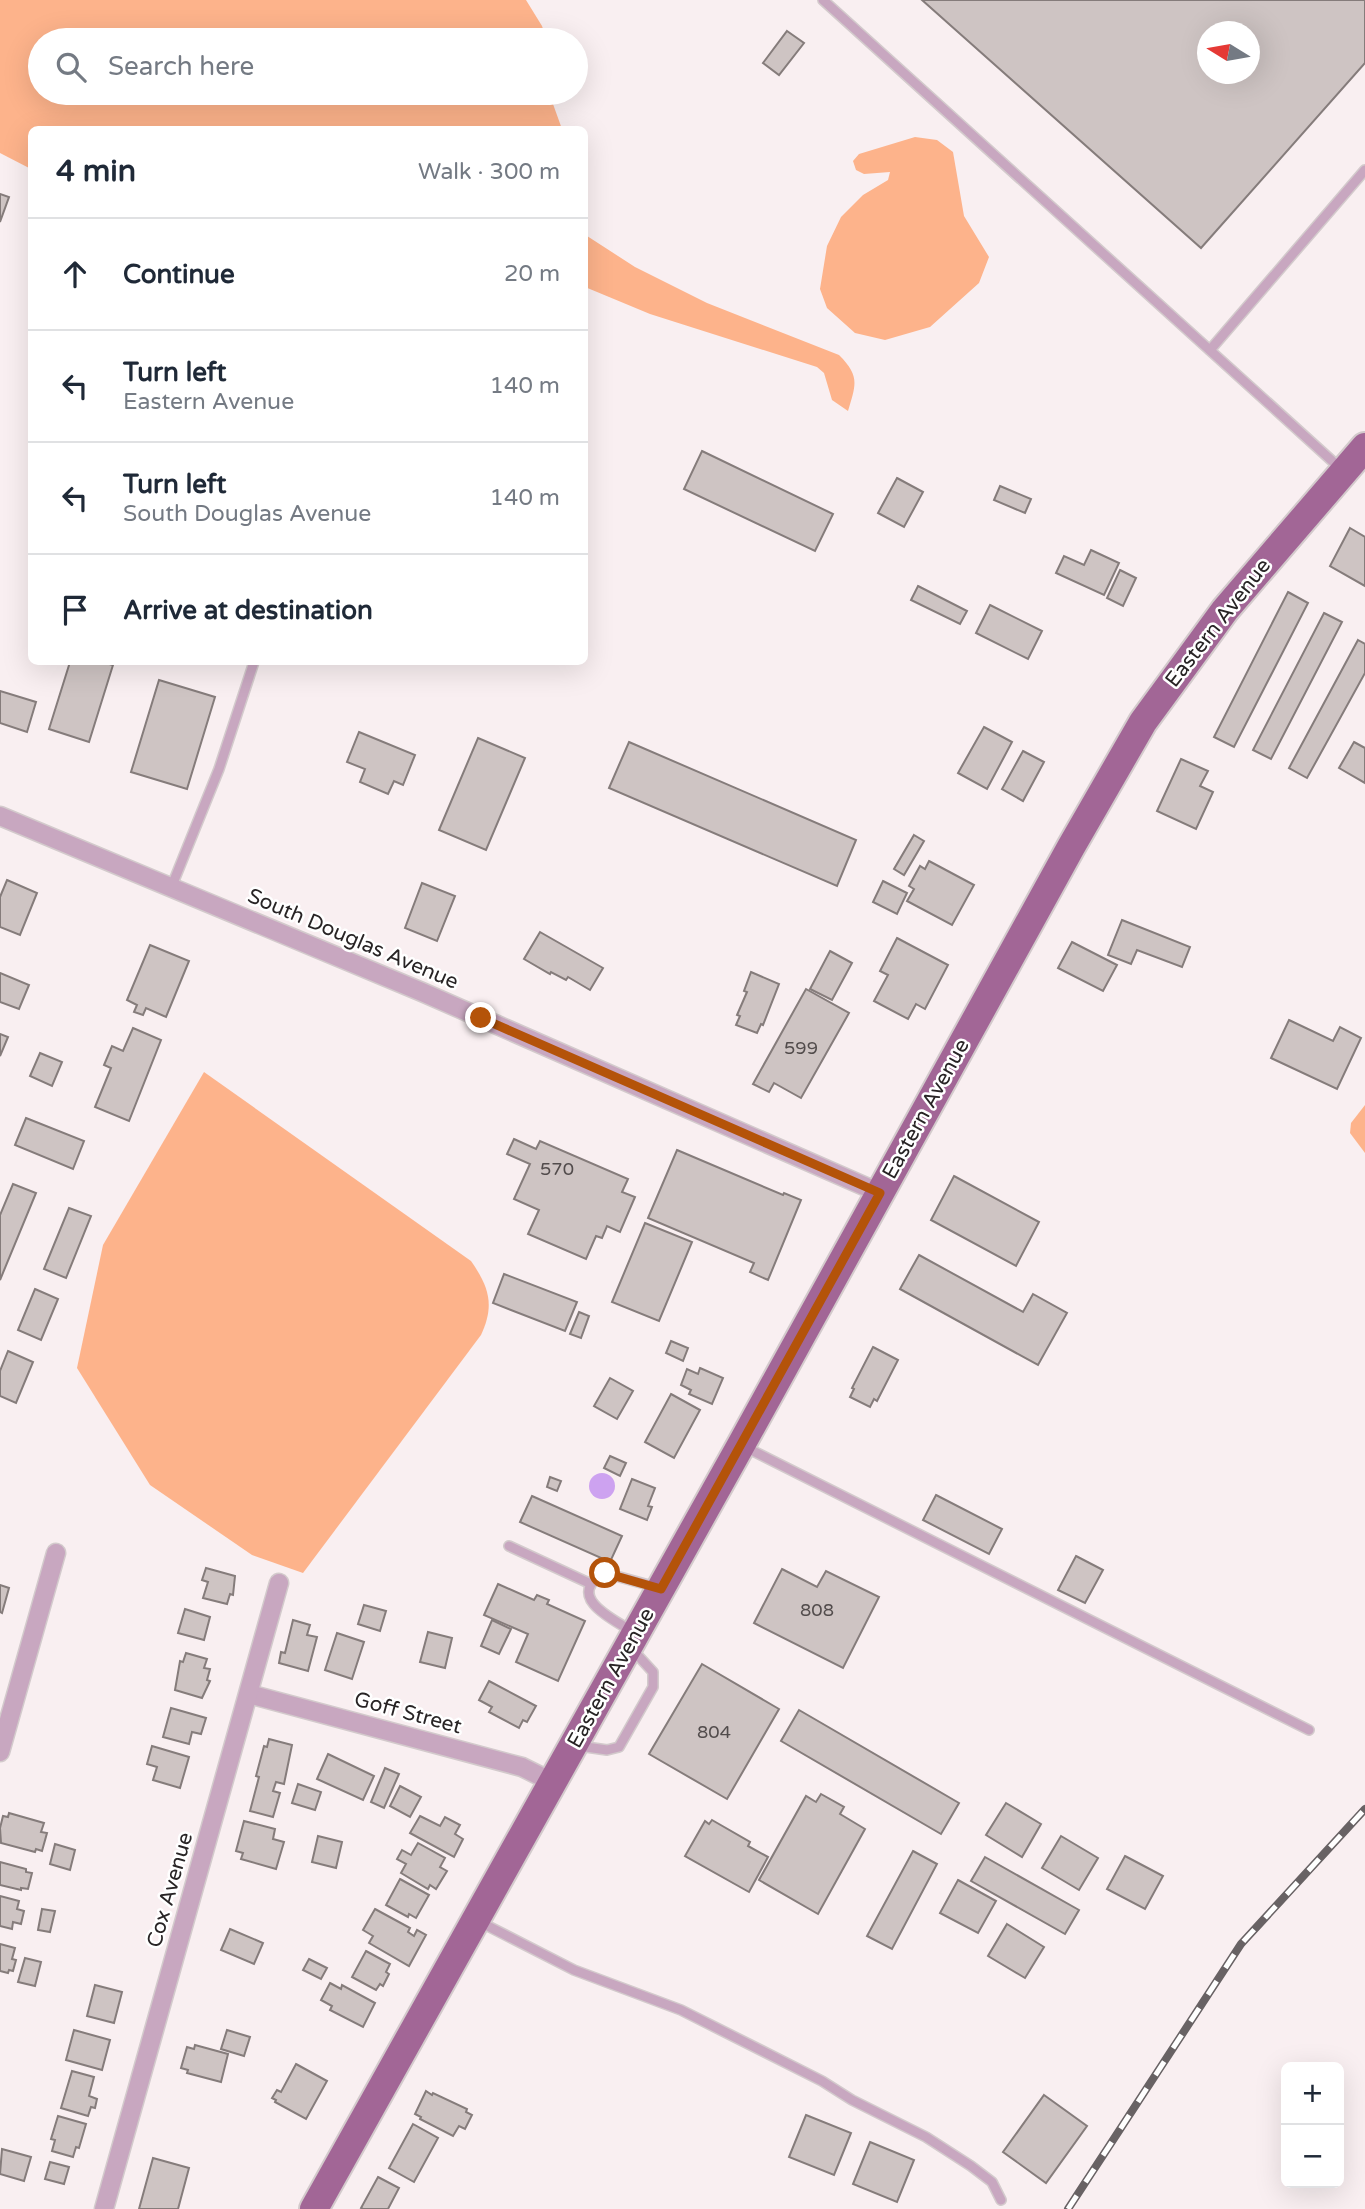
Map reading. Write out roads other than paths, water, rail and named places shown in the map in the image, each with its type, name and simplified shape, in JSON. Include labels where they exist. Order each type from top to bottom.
[{"type":"main road","name":"Eastern Avenue","points":[[314,2209],[1143,722],[1225,610],[1365,447]]},
{"type":"street","name":"South Douglas Avenue","points":[[0,816],[422,992],[880,1193]]},
{"type":"street","points":[[0,1752],[56,1553]]},
{"type":"street","name":"Cox Avenue","points":[[104,2209],[279,1583]]},
{"type":"street","name":"Goff Street","points":[[249,1693],[522,1767],[552,1782]]},
{"type":"lane","points":[[824,0],[1343,471]]},
{"type":"lane","points":[[1210,350],[1365,170]]},
{"type":"lane","points":[[172,888],[219,769],[253,665]]},
{"type":"lane","points":[[741,1446],[1309,1730]]},
{"type":"lane","points":[[509,1546],[592,1584]]},
{"type":"lane","points":[[573,1745],[607,1751],[620,1747],[653,1687],[653,1672],[633,1639],[596,1608],[590,1599],[594,1579],[605,1573],[661,1589]]},
{"type":"lane","points":[[477,1920],[574,1970],[681,2010],[822,2081],[852,2100],[926,2137],[971,2166],[992,2182],[1000,2200]]},
{"type":"railway","points":[[1068,2209],[1241,1944],[1365,1809]]}]
